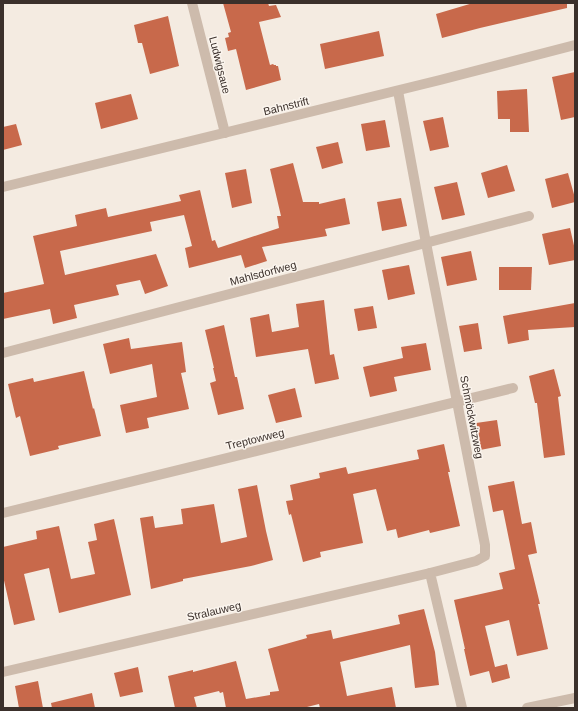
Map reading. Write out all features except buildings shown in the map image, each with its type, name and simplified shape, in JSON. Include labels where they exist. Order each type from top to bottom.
[{"type":"street","name":"Ludwigsaue","points":[[192,3],[225,133]]},
{"type":"street","name":"Bahnstrift","points":[[3,187],[398,91],[575,45]]},
{"type":"street","name":"Schmöckwitzweg","points":[[398,91],[426,243],[486,545],[485,556],[476,561],[430,573]]},
{"type":"street","name":"Mahlsdorfweg","points":[[3,353],[529,216]]},
{"type":"street","name":"Treptowweg","points":[[3,513],[513,388]]},
{"type":"street","name":"Stralauweg","points":[[3,672],[430,573]]},
{"type":"street","points":[[430,573],[462,708]]},
{"type":"street","points":[[527,708],[575,698]]}]
